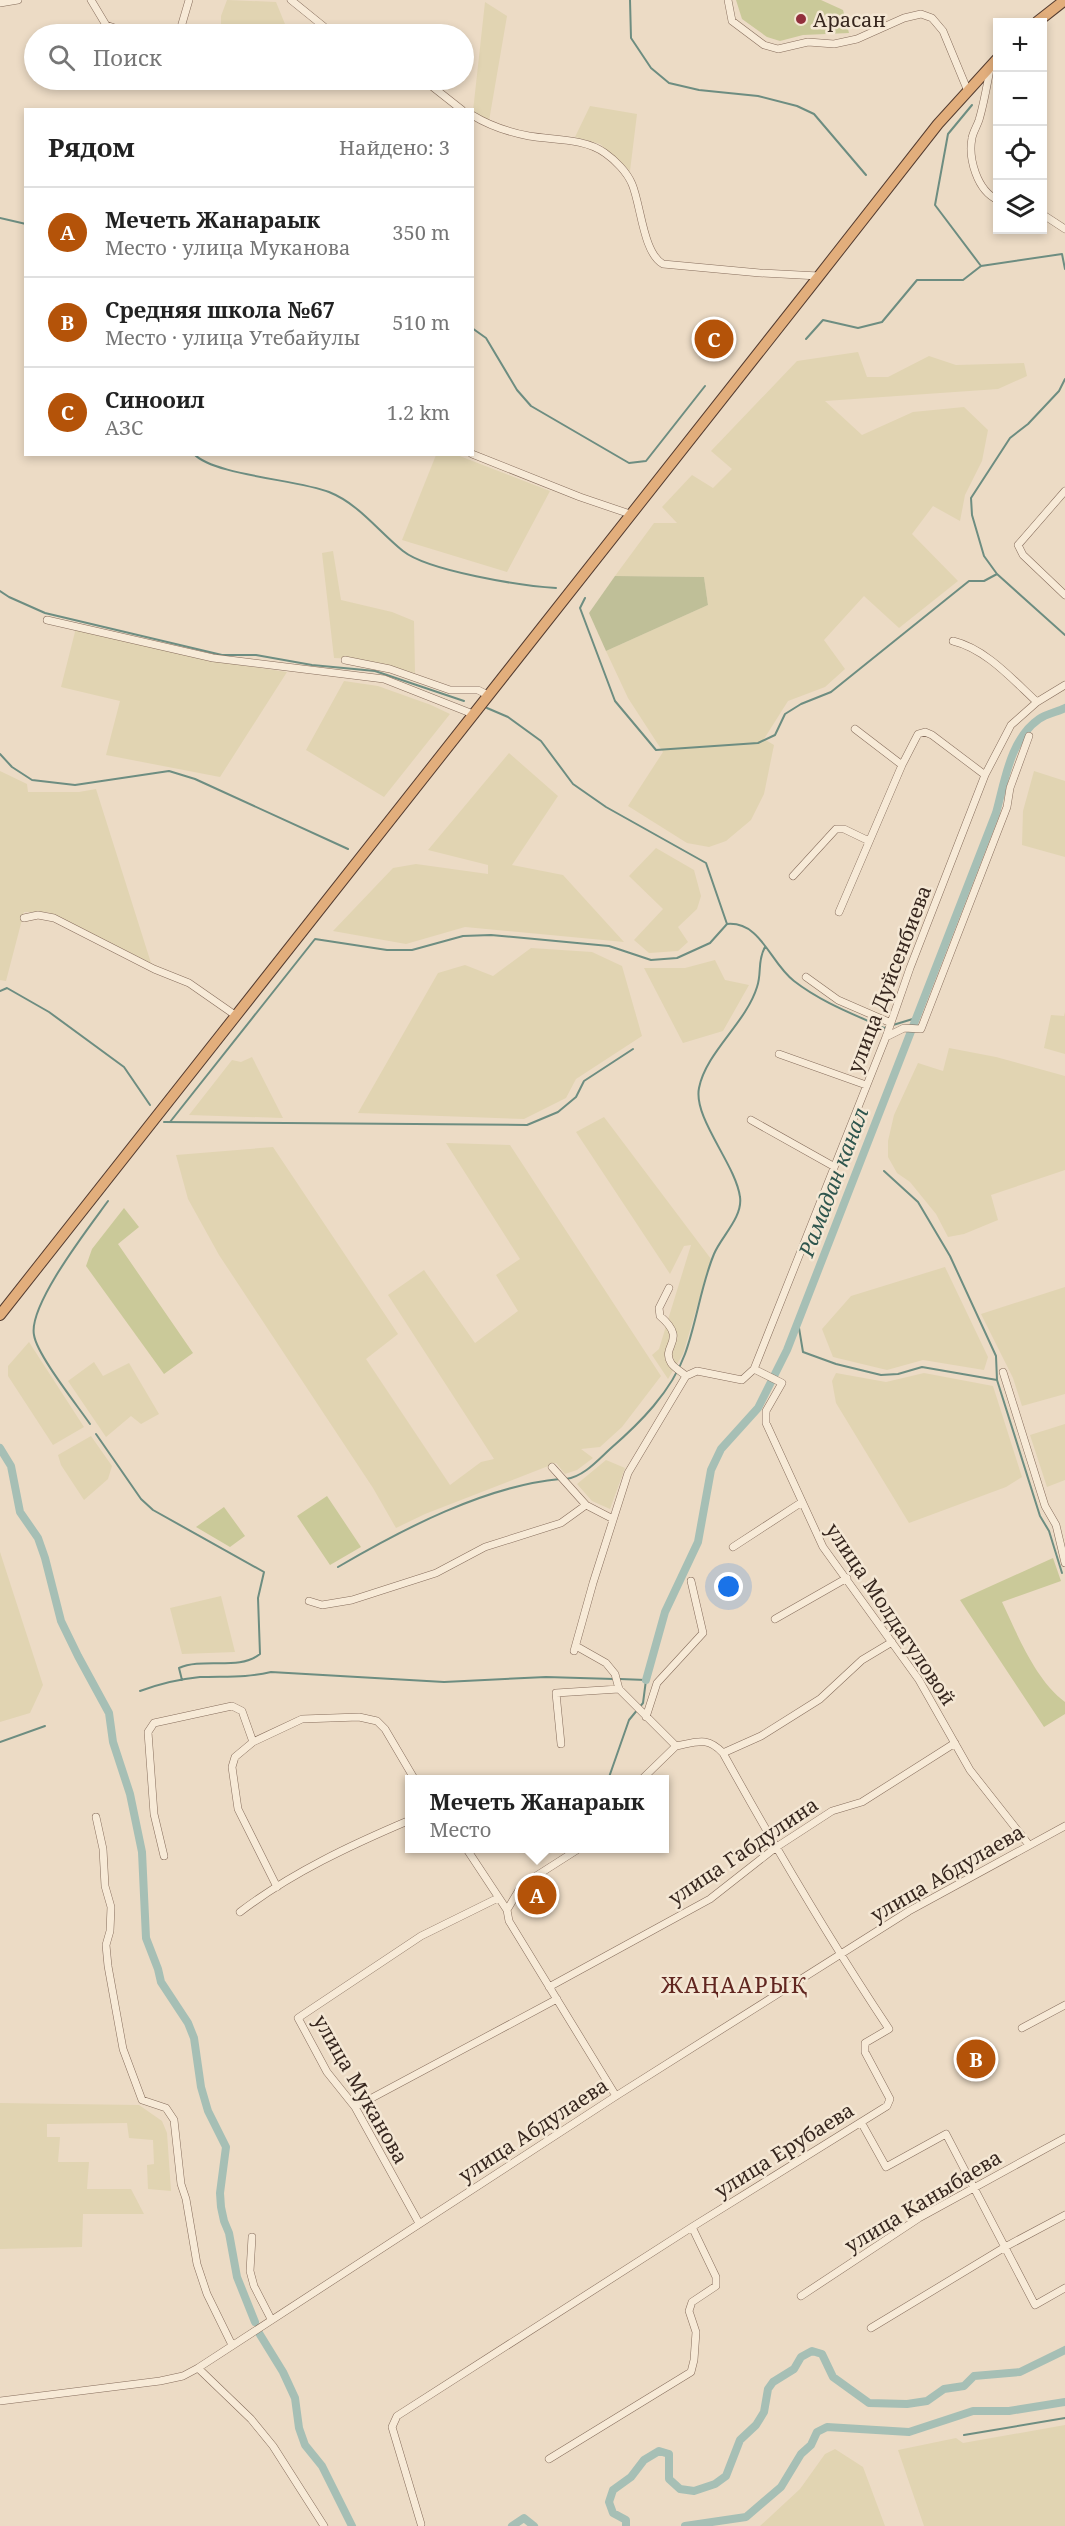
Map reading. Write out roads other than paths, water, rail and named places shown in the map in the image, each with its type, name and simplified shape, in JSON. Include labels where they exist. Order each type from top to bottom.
[{"type":"highway","points":[[1042,18],[1065,0]]},
{"type":"highway","points":[[0,1315],[819,276],[876,200],[967,89],[993,63]]},
{"type":"street","points":[[0,3],[18,0]]},
{"type":"street","points":[[91,0],[105,24]]},
{"type":"street","points":[[182,24],[189,0]]},
{"type":"street","points":[[291,0],[321,24]]},
{"type":"street","points":[[728,0],[732,21],[764,45],[778,49],[808,42],[834,44],[857,39],[904,18],[921,14],[932,18],[943,31],[967,89]]},
{"type":"street","points":[[993,66],[972,136],[971,149],[983,190],[993,197]]},
{"type":"street","points":[[437,90],[459,108]]},
{"type":"street","points":[[474,117],[509,132],[579,143],[605,153],[632,182],[649,246],[654,257],[663,264],[819,276]]},
{"type":"street","points":[[1047,217],[1065,229]]},
{"type":"street","points":[[474,455],[580,497],[630,514]]},
{"type":"street","points":[[1065,491],[1018,544],[1023,555],[1065,595]]},
{"type":"street","points":[[47,620],[213,658],[384,679],[473,714]]},
{"type":"street","points":[[953,641],[969,645],[998,666],[1038,702]]},
{"type":"street","points":[[345,660],[390,669],[450,690],[475,689],[488,695]]},
{"type":"street","name":"улица Дуйсенбиева","points":[[754,1369],[886,1037],[922,935],[985,775],[1011,725],[1038,702],[1065,685]]},
{"type":"street","points":[[855,729],[902,765]]},
{"type":"street","points":[[839,912],[902,765],[918,734],[925,732],[985,775]]},
{"type":"street","points":[[886,1037],[904,1028],[921,1029],[1007,807],[1010,788],[1029,736]]},
{"type":"street","points":[[793,876],[836,828],[844,828],[869,841]]},
{"type":"street","points":[[24,918],[38,915],[54,918],[154,969],[189,983],[235,1015]]},
{"type":"street","points":[[806,978],[838,1000],[891,1023]]},
{"type":"street","points":[[779,1054],[866,1085]]},
{"type":"street","points":[[751,1120],[833,1166]]},
{"type":"street","points":[[669,1288],[659,1308],[660,1316],[672,1326],[675,1334],[669,1355],[671,1364],[686,1376]]},
{"type":"street","points":[[676,1746],[619,1689],[615,1674],[606,1664],[575,1649],[628,1473],[686,1376],[697,1371],[742,1380],[754,1369]]},
{"type":"street","name":"улица Молдагуловой","points":[[754,1369],[782,1383],[766,1411],[766,1423],[823,1547],[919,1680],[970,1770],[1029,1845]]},
{"type":"street","points":[[1003,1372],[1045,1506],[1056,1525],[1065,1563]]},
{"type":"street","points":[[552,1467],[586,1505],[613,1519]]},
{"type":"street","points":[[733,1547],[802,1502]]},
{"type":"street","points":[[309,1600],[322,1605],[352,1600],[436,1573],[485,1547],[561,1524],[586,1505]]},
{"type":"street","points":[[776,1619],[847,1578]]},
{"type":"street","points":[[646,1717],[657,1683],[703,1633],[691,1581]]},
{"type":"street","points":[[645,1775],[676,1746],[702,1741],[713,1743],[723,1753],[761,1736],[820,1699],[862,1660],[892,1642]]},
{"type":"street","points":[[561,1744],[556,1693],[619,1689]]},
{"type":"street","points":[[164,1856],[154,1814],[148,1732],[154,1723],[232,1706],[242,1711],[253,1742]]},
{"type":"street","points":[[277,1887],[238,1809],[232,1767],[235,1757],[253,1742],[302,1719],[359,1717],[377,1721],[386,1729],[413,1775]]},
{"type":"street","name":"улица Габдулина","points":[[549,1987],[710,1899],[776,1848],[832,1811],[862,1802],[955,1743]]},
{"type":"street","name":"улица Ерубаева","points":[[421,2524],[392,2427],[397,2416],[692,2227],[887,2106],[891,2099],[865,2052],[865,2043],[889,2029],[840,1956],[723,1753]]},
{"type":"street","points":[[96,1817],[103,1848],[105,1886],[111,1907],[106,1951],[123,2049],[142,2100],[166,2108],[174,2120],[181,2184],[186,2199],[197,2264],[207,2294],[232,2344]]},
{"type":"street","points":[[240,1912],[277,1887],[356,1843],[405,1822]]},
{"type":"street","name":"улица Абдулаева","points":[[0,2401],[160,2381],[183,2376],[198,2368],[616,2096],[909,1911],[1065,1826]]},
{"type":"street","points":[[469,1853],[507,1910],[509,1921],[616,2096]]},
{"type":"street","points":[[507,1910],[522,1885],[575,1853]]},
{"type":"street","name":"улица Муканова","points":[[419,2223],[355,2107],[327,2072],[298,2018],[421,1936],[498,1898]]},
{"type":"street","points":[[355,2107],[557,2000]]},
{"type":"street","points":[[1022,2028],[1065,2005]]},
{"type":"street","points":[[861,2122],[886,2167],[946,2134],[1035,2304],[1065,2288]]},
{"type":"street","name":"улица Каныбаева","points":[[801,2296],[919,2218],[1065,2138]]},
{"type":"street","points":[[871,2328],[1005,2247],[1065,2215]]},
{"type":"street","points":[[549,2459],[691,2372],[696,2332],[689,2311],[692,2302],[716,2286],[716,2277],[692,2227]]},
{"type":"street","points":[[252,2237],[250,2271],[254,2286],[271,2319]]},
{"type":"street","points":[[198,2368],[251,2419],[273,2446],[324,2526]]},
{"type":"waterway","points":[[630,0],[631,38],[651,68],[669,83],[699,90],[758,96],[797,106],[814,114],[866,175]]},
{"type":"waterway","points":[[972,105],[948,134],[935,205],[981,266]]},
{"type":"waterway","points":[[0,218],[24,224]]},
{"type":"waterway","points":[[806,339],[823,320],[858,328],[882,322],[917,280],[963,280],[981,266],[1062,254],[1065,269]]},
{"type":"waterway","points":[[474,329],[486,338],[517,390],[531,406],[629,463],[646,461],[705,386]]},
{"type":"waterway","points":[[1065,379],[1059,391],[1028,424],[1010,438],[971,498],[972,515],[984,556],[997,574],[1065,635]]},
{"type":"waterway","points":[[197,456],[219,467],[315,488],[340,497],[350,503],[403,551],[433,565],[499,581],[556,588]]},
{"type":"waterway","points":[[585,598],[580,608],[615,701],[656,750],[758,743],[775,735],[785,714],[801,704],[831,692],[969,581],[984,581],[997,574]]},
{"type":"waterway","points":[[0,591],[45,613],[222,655],[256,655],[312,665],[375,671],[464,701]]},
{"type":"waterway","points":[[487,708],[508,717],[541,741],[573,784],[606,807],[706,863],[727,924]]},
{"type":"waterway","name":"Рамадан канал","points":[[646,1680],[665,1612],[698,1542],[711,1470],[721,1449],[758,1408],[787,1350],[996,813],[1015,749],[1029,727],[1039,719],[1065,708]]},
{"type":"waterway","points":[[0,754],[12,767],[32,780],[75,785],[169,771],[195,779],[348,849]]},
{"type":"waterway","points":[[170,1122],[315,939],[387,950],[412,950],[463,936],[491,935],[609,946],[651,960],[677,958],[710,943],[727,924],[739,925],[757,936],[786,973],[804,988],[849,1013],[884,1028],[888,1027]]},
{"type":"waterway","points":[[566,1479],[584,1472],[643,1418],[672,1381],[685,1354],[714,1254],[731,1227],[740,1204],[737,1184],[702,1113],[699,1088],[709,1062],[752,1000],[765,947]]},
{"type":"waterway","points":[[0,991],[7,988],[49,1012],[124,1067],[150,1105]]},
{"type":"waterway","points":[[893,1025],[916,1018]]},
{"type":"waterway","points":[[164,1122],[527,1125],[558,1112],[576,1097],[584,1081],[633,1049]]},
{"type":"waterway","points":[[884,1171],[918,1202],[950,1256],[996,1356],[997,1380]]},
{"type":"waterway","points":[[90,1424],[42,1355],[34,1335],[35,1322],[40,1305],[62,1266],[108,1201]]},
{"type":"waterway","points":[[798,1322],[803,1352],[836,1364],[881,1375],[898,1374],[922,1367],[997,1380],[1040,1516],[1049,1531],[1062,1573]]},
{"type":"waterway","points":[[96,1434],[141,1499],[153,1510],[264,1572],[258,1598],[260,1654],[242,1662],[199,1664],[179,1668],[182,1680]]},
{"type":"waterway","points":[[0,1448],[11,1466],[20,1512],[38,1538],[61,1621],[109,1713],[113,1742],[130,1794],[142,1852],[146,1938],[161,1982],[188,2023],[194,2038],[201,2087],[208,2111],[226,2147],[220,2193],[221,2207],[229,2233],[237,2277],[255,2322]]},
{"type":"waterway","points":[[338,1567],[445,1511],[503,1490],[560,1479]]},
{"type":"waterway","points":[[140,1691],[192,1678],[244,1676],[271,1672],[444,1682],[546,1677],[614,1679]]},
{"type":"waterway","points":[[610,1775],[629,1720],[643,1703],[646,1680],[620,1679]]},
{"type":"waterway","points":[[0,1742],[45,1726]]},
{"type":"waterway","points":[[259,2333],[283,2372],[295,2398],[299,2428],[305,2445],[322,2466],[352,2526]]},
{"type":"waterway","points":[[626,2526],[626,2520],[613,2513],[609,2502],[613,2490],[631,2477],[644,2460],[659,2451],[669,2454],[669,2479],[680,2489],[694,2491],[715,2484],[726,2476],[740,2440],[756,2425],[764,2412],[768,2389],[773,2382],[794,2369],[801,2357],[812,2351],[822,2354],[833,2377],[869,2403],[907,2404],[927,2401],[944,2389],[964,2386],[974,2376],[1020,2372],[1065,2350]]},
{"type":"waterway","points":[[685,2526],[746,2517],[781,2487],[801,2454],[811,2445],[817,2432],[827,2427],[909,2432],[973,2411],[1009,2411],[1065,2402]]},
{"type":"waterway","points":[[964,2435],[1065,2418]]},
{"type":"waterway","points":[[512,2526],[524,2518],[534,2526]]},
{"type":"place","name":"Арасан","points":[[801,19]]},
{"type":"place","name":"Синооил","points":[[714,339]]},
{"type":"place","name":"Мечеть Жанараык","points":[[537,1895]]},
{"type":"place","name":"Средняя школа №67","points":[[976,2059]]},
{"type":"district","name":"ЖАҢААРЫҚ","points":[[735,1984]]}]
